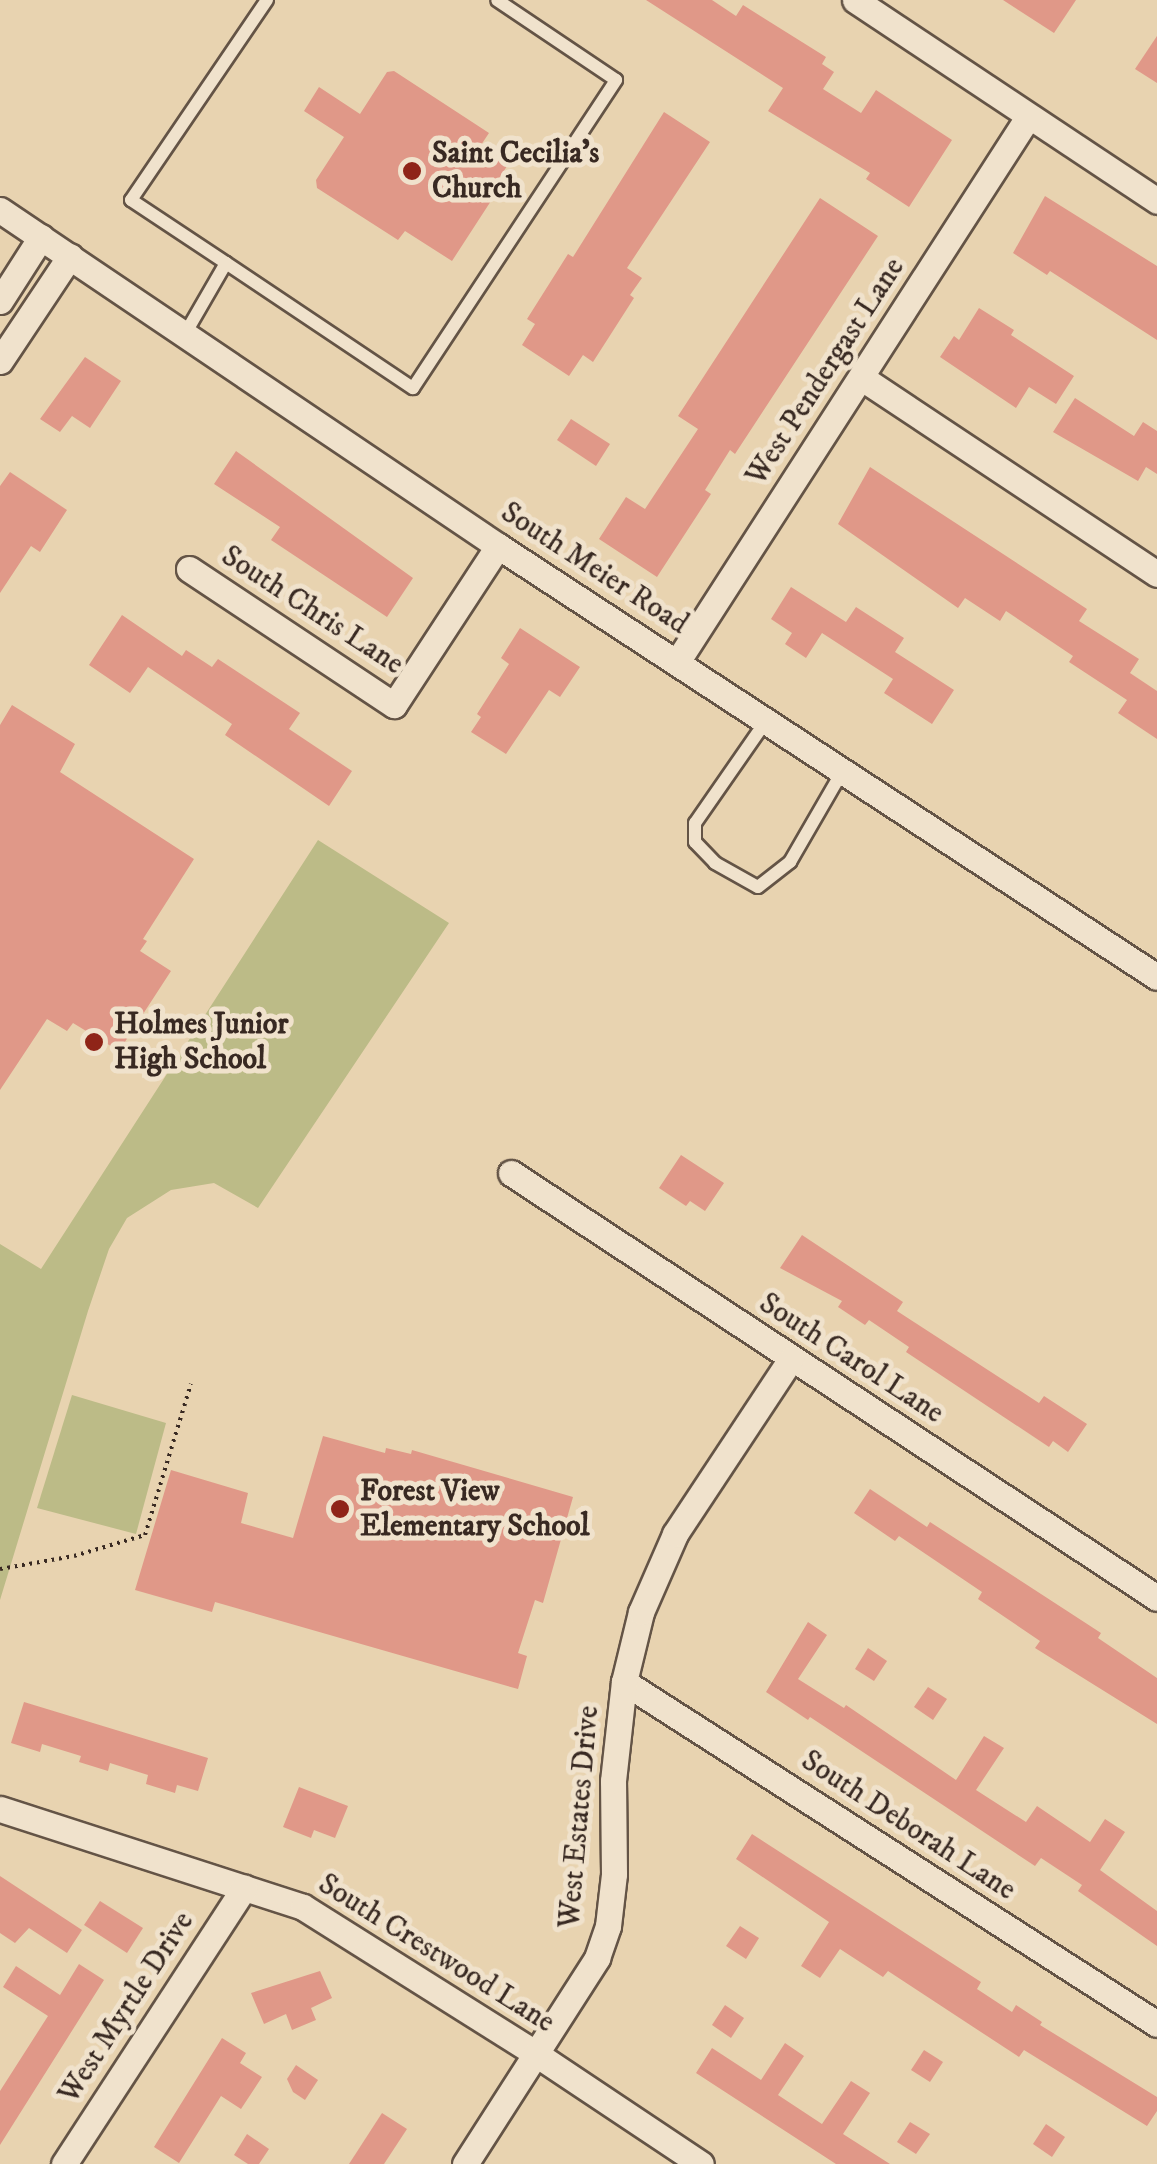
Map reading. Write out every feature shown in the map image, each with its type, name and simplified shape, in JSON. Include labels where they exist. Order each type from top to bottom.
[{"type":"street","points":[[855,0],[1157,201]]},
{"type":"street","name":"West Pendergast Lane","points":[[677,662],[1028,117]]},
{"type":"street","name":"South Meier Road","points":[[0,210],[498,546],[1157,977]]},
{"type":"street","points":[[0,301],[41,237]]},
{"type":"street","points":[[0,361],[70,256]]},
{"type":"street","points":[[862,378],[1157,574]]},
{"type":"street","name":"South Chris Lane","points":[[188,569],[394,705],[498,546]]},
{"type":"street","name":"South Carol Lane","points":[[511,1173],[1157,1598]]},
{"type":"street","name":"West Estates Drive","points":[[465,2164],[583,1986],[608,1926],[614,1874],[613,1780],[624,1682],[641,1612],[675,1534],[791,1359]]},
{"type":"street","name":"South Deborah Lane","points":[[624,1682],[1157,2024]]},
{"type":"street","name":"South Crestwood Lane","points":[[0,1809],[303,1908],[536,2054],[701,2164]]},
{"type":"street","name":"West Myrtle Drive","points":[[64,2164],[244,1888]]},
{"type":"lane","points":[[267,0],[131,200],[413,388],[616,80],[498,0]]},
{"type":"lane","points":[[185,334],[226,264]]},
{"type":"lane","points":[[766,721],[696,824],[696,842],[715,863],[758,887],[790,862],[842,772]]},
{"type":"path","points":[[0,1569],[74,1556],[146,1535],[192,1384]]},
{"type":"shaded area","points":[[318,840],[449,923],[258,1208],[214,1183],[171,1190],[127,1218],[109,1249],[88,1311],[0,1600],[0,1244],[41,1269]]},
{"type":"shaded area","points":[[72,1395],[166,1423],[136,1534],[37,1508]]},
{"type":"building","points":[[646,0],[712,0],[736,16],[743,5],[826,57],[822,64],[834,72],[823,89],[861,113],[876,90],[952,140],[909,207],[866,179],[870,173],[768,111],[783,88]]},
{"type":"building","points":[[1003,0],[1076,0],[1054,33]]},
{"type":"building","points":[[1157,36],[1157,83],[1135,69]]},
{"type":"building","name":"Saint Cecilia's Church","points":[[394,71],[489,133],[481,145],[509,163],[498,180],[502,184],[452,261],[405,231],[398,240],[317,188],[316,180],[344,137],[304,111],[319,87],[360,114],[387,72]]},
{"type":"building","points":[[664,112],[710,142],[627,268],[642,278],[630,295],[634,298],[593,362],[583,355],[569,376],[522,345],[535,324],[527,319],[568,254],[573,257]]},
{"type":"building","points":[[1045,196],[1157,266],[1157,340],[1050,271],[1047,275],[1013,253]]},
{"type":"building","points":[[820,198],[878,236],[735,454],[730,450],[705,490],[711,494],[657,577],[599,539],[626,497],[645,509],[698,429],[678,416]]},
{"type":"building","points":[[979,308],[1014,330],[1011,335],[1074,376],[1056,404],[1029,387],[1016,408],[940,357],[954,336],[959,340]]},
{"type":"building","points":[[85,357],[121,381],[90,428],[72,416],[60,432],[40,419]]},
{"type":"building","points":[[1075,398],[1134,436],[1143,422],[1157,431],[1157,474],[1146,467],[1138,481],[1053,432]]},
{"type":"building","points":[[571,419],[610,444],[596,466],[557,440]]},
{"type":"building","points":[[236,451],[413,578],[387,617],[271,540],[280,527],[214,484]]},
{"type":"building","points":[[870,467],[1087,609],[1079,621],[1139,659],[1130,673],[1157,691],[1157,739],[1118,713],[1127,700],[1069,662],[1073,656],[1006,611],[1000,621],[965,598],[958,608],[838,524]]},
{"type":"building","points":[[10,472],[67,510],[40,552],[31,546],[0,593],[0,486]]},
{"type":"building","points":[[791,587],[846,622],[856,607],[904,638],[895,652],[954,690],[932,724],[884,693],[893,679],[822,633],[806,658],[785,644],[792,633],[771,619]]},
{"type":"building","points":[[122,615],[182,656],[186,650],[212,667],[218,659],[300,713],[289,729],[352,771],[329,806],[225,735],[232,724],[148,667],[130,693],[89,665]]},
{"type":"building","points":[[520,628],[580,667],[560,697],[549,690],[506,754],[471,732],[481,717],[477,714],[509,664],[501,658]]},
{"type":"building","points":[[12,705],[75,744],[60,772],[194,859],[143,939],[147,941],[140,951],[171,971],[119,1051],[73,1023],[67,1031],[47,1019],[0,1090],[0,725]]},
{"type":"building","points":[[681,1155],[724,1183],[705,1211],[690,1201],[686,1206],[659,1188]]},
{"type":"building","points":[[802,1235],[903,1302],[897,1311],[1039,1403],[1044,1396],[1087,1424],[1068,1452],[1053,1441],[1049,1447],[906,1352],[909,1347],[869,1320],[865,1325],[838,1307],[842,1301],[780,1268]]},
{"type":"building","points":[[323,1436],[385,1453],[386,1448],[411,1454],[412,1450],[573,1497],[543,1603],[535,1600],[518,1653],[527,1656],[518,1689],[215,1602],[212,1612],[135,1590],[171,1470],[248,1493],[241,1523],[293,1538]]},
{"type":"building","points":[[870,1489],[927,1527],[930,1522],[1101,1633],[1098,1638],[1157,1678],[1157,1724],[1035,1648],[1040,1641],[978,1599],[982,1592],[899,1536],[895,1541],[854,1513]]},
{"type":"building","points":[[808,1622],[827,1635],[798,1679],[844,1708],[846,1705],[956,1780],[984,1736],[1004,1748],[976,1790],[1026,1822],[1037,1806],[1090,1842],[1105,1819],[1125,1832],[1100,1870],[1157,1911],[1157,1946],[1078,1891],[1082,1885],[1041,1858],[1035,1866],[766,1692]]},
{"type":"building","points":[[868,1648],[887,1661],[874,1681],[855,1669]]},
{"type":"building","points":[[928,1687],[947,1699],[933,1720],[914,1707]]},
{"type":"building","points":[[24,1702],[208,1758],[198,1791],[177,1785],[175,1793],[146,1784],[148,1775],[110,1763],[108,1771],[79,1762],[81,1756],[42,1744],[40,1752],[11,1743]]},
{"type":"building","points":[[299,1787],[348,1806],[335,1838],[314,1830],[311,1838],[283,1827]]},
{"type":"building","points":[[752,1834],[981,1982],[977,1989],[1012,2012],[1016,2005],[1042,2022],[1040,2025],[1157,2097],[1157,2111],[1147,2126],[1024,2050],[1019,2057],[888,1971],[883,1977],[840,1949],[820,1978],[801,1966],[829,1922],[736,1859]]},
{"type":"building","points":[[0,1876],[82,1930],[67,1953],[29,1928],[15,1943],[0,1933]]},
{"type":"building","points":[[100,1901],[143,1928],[127,1953],[84,1925]]},
{"type":"building","points":[[740,1926],[759,1938],[746,1959],[726,1946]]},
{"type":"building","points":[[79,1964],[104,1980],[0,2145],[0,2091],[48,2016],[3,1987],[16,1966],[60,1995]]},
{"type":"building","points":[[320,1971],[332,1998],[311,2008],[316,2020],[292,2030],[286,2014],[264,2024],[251,1993]]},
{"type":"building","points":[[725,2005],[744,2018],[731,2038],[712,2025]]},
{"type":"building","points":[[222,2038],[246,2053],[240,2063],[262,2077],[241,2109],[221,2096],[179,2163],[154,2147]]},
{"type":"building","points":[[785,2043],[804,2056],[778,2095],[822,2124],[851,2081],[870,2093],[843,2134],[890,2164],[836,2164],[696,2073],[712,2048],[761,2080]]},
{"type":"building","points":[[924,2050],[943,2062],[930,2082],[911,2070]]},
{"type":"building","points":[[296,2065],[318,2080],[305,2100],[293,2092],[287,2079]]},
{"type":"building","points":[[382,2113],[407,2129],[384,2164],[349,2164]]},
{"type":"building","points":[[910,2122],[930,2134],[916,2154],[897,2142]]},
{"type":"building","points":[[1046,2124],[1065,2137],[1052,2157],[1033,2144]]},
{"type":"building","points":[[247,2134],[269,2149],[259,2164],[248,2164],[234,2155]]},
{"type":"place","name":"Saint Cecilia's Church","points":[[412,171]]},
{"type":"place","name":"Holmes Junior High School","points":[[94,1042]]},
{"type":"place","name":"Forest View Elementary School","points":[[340,1509]]}]
